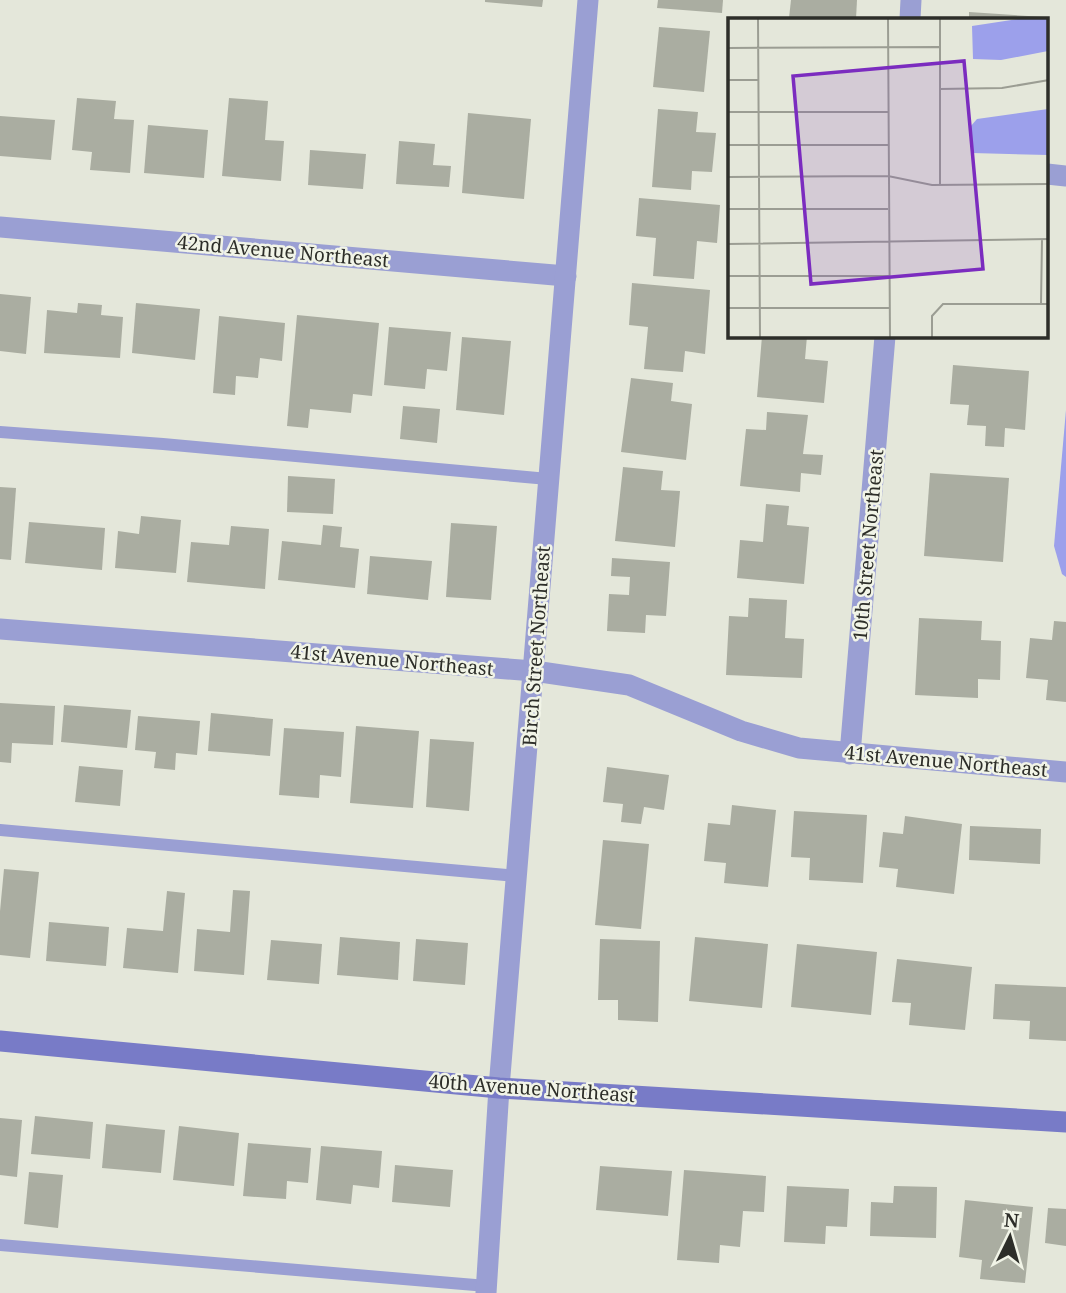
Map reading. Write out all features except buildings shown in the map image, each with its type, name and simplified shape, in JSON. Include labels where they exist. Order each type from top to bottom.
[{"type":"street","name":"Birch Street Northeast","points":[[487,1290],[499,1088],[589,0]]},
{"type":"street","points":[[910,18],[911,0]]},
{"type":"street","points":[[1048,174],[1066,176]]},
{"type":"street","name":"42nd Avenue Northeast","points":[[0,227],[566,276]]},
{"type":"street","name":"10th Street Northeast","points":[[850,754],[885,338]]},
{"type":"street","name":"41st Avenue Northeast","points":[[0,629],[534,671],[629,685],[741,731],[799,748],[1066,772]]},
{"type":"street","name":"40th Avenue Northeast","points":[[0,1041],[499,1088],[1066,1122]]},
{"type":"lane","points":[[0,432],[548,479]]},
{"type":"lane","points":[[0,830],[517,876]]},
{"type":"lane","points":[[0,1245],[487,1290]]},
{"type":"water","points":[[1066,410],[1066,577],[1062,574],[1054,546]]}]
